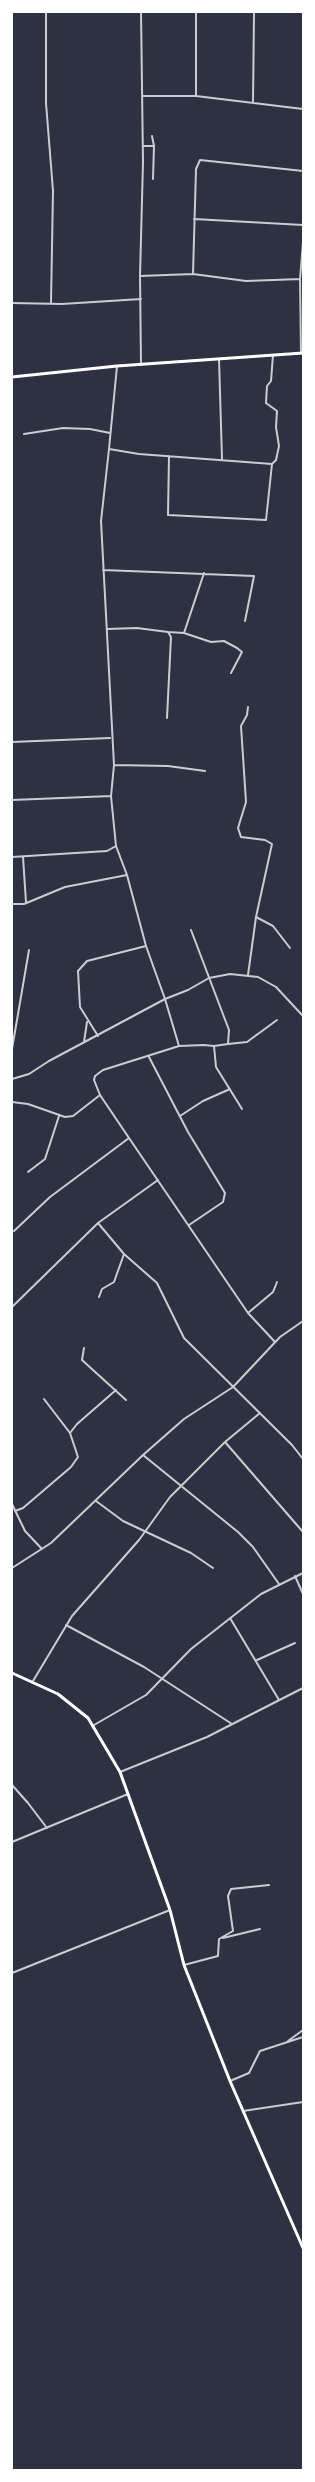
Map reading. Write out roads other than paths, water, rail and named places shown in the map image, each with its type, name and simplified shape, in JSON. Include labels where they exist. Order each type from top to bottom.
[{"type":"main road","points":[[12,377],[117,366],[302,353]]},
{"type":"main road","points":[[12,1673],[33,1681],[58,1694],[94,1725],[120,1772],[170,1910],[184,1965],[243,2112],[303,2248]]},
{"type":"street","points":[[46,12],[46,104],[53,191],[51,303]]},
{"type":"street","points":[[141,12],[143,96],[140,276],[141,365]]},
{"type":"street","points":[[196,12],[196,96]]},
{"type":"street","points":[[253,102],[254,12]]},
{"type":"street","points":[[143,96],[196,96],[303,109]]},
{"type":"street","points":[[152,136],[154,146],[153,179]]},
{"type":"street","points":[[143,146],[154,146]]},
{"type":"street","points":[[193,274],[196,169],[200,160],[303,170]]},
{"type":"street","points":[[194,219],[303,225]]},
{"type":"street","points":[[302,353],[300,279],[303,242]]},
{"type":"street","points":[[140,276],[193,274],[246,281],[300,279]]},
{"type":"street","points":[[12,304],[141,299]]},
{"type":"street","points":[[169,456],[168,514],[266,520],[272,464],[276,460],[279,446],[276,427],[277,411],[266,403],[267,386],[271,381],[273,355]]},
{"type":"street","points":[[219,360],[222,459]]},
{"type":"street","points":[[117,366],[101,521],[107,629],[110,738],[114,765],[111,796],[116,846],[127,875],[146,946],[165,999],[179,1046]]},
{"type":"street","points":[[24,434],[64,428],[90,429],[110,433]]},
{"type":"street","points":[[109,449],[169,456],[272,464]]},
{"type":"street","points":[[103,570],[254,576],[245,621]]},
{"type":"street","points":[[184,633],[204,573]]},
{"type":"street","points":[[107,629],[137,628],[184,633],[211,642],[224,641],[242,652],[231,674]]},
{"type":"street","points":[[166,718],[171,638],[168,632]]},
{"type":"street","points":[[248,707],[247,715],[241,726],[246,802],[238,828],[241,837],[264,840],[272,844],[256,917],[248,975]]},
{"type":"street","points":[[12,742],[107,740],[110,738]]},
{"type":"street","points":[[114,765],[168,766],[205,771]]},
{"type":"street","points":[[12,800],[111,796]]},
{"type":"street","points":[[12,857],[107,851],[116,846]]},
{"type":"street","points":[[24,857],[26,902]]},
{"type":"street","points":[[12,904],[26,902],[65,887],[127,875]]},
{"type":"street","points":[[256,917],[274,926],[290,948]]},
{"type":"street","points":[[191,930],[229,1030],[228,1044]]},
{"type":"street","points":[[98,1036],[82,1014],[79,1000],[78,971],[81,966],[92,960],[146,946]]},
{"type":"street","points":[[12,1049],[29,950]]},
{"type":"street","points":[[12,1079],[29,1074],[84,1042],[98,1036],[165,999],[188,990],[209,978],[248,975],[276,987],[303,1016]]},
{"type":"street","points":[[275,1342],[248,1313],[100,1095],[94,1080],[99,1072],[179,1046],[214,1046],[248,1042],[278,1020]]},
{"type":"street","points":[[84,1042],[87,1021]]},
{"type":"street","points":[[214,1046],[216,1067],[242,1109]]},
{"type":"street","points":[[149,1057],[179,1116],[225,1193],[223,1202],[189,1225]]},
{"type":"street","points":[[179,1116],[203,1101],[230,1089]]},
{"type":"street","points":[[12,1102],[28,1104],[59,1116],[73,1116],[100,1095]]},
{"type":"street","points":[[28,1172],[46,1159],[59,1116]]},
{"type":"street","points":[[14,1231],[50,1197],[129,1138]]},
{"type":"street","points":[[12,1307],[98,1223],[158,1180]]},
{"type":"street","points":[[98,1223],[124,1254],[157,1283],[184,1338],[260,1413],[303,1459]]},
{"type":"street","points":[[99,1297],[102,1289],[114,1282],[124,1254]]},
{"type":"street","points":[[248,1313],[273,1292],[277,1282]]},
{"type":"street","points":[[12,1568],[51,1543],[143,1455],[184,1419],[233,1387],[275,1342],[303,1321]]},
{"type":"street","points":[[84,1348],[82,1360],[126,1400]]},
{"type":"street","points":[[70,1433],[77,1424],[116,1390]]},
{"type":"street","points":[[15,1511],[23,1508],[76,1463],[78,1457],[70,1433],[44,1399]]},
{"type":"street","points":[[33,1681],[66,1625],[82,1604],[139,1540],[145,1530],[182,1485],[225,1442],[260,1413]]},
{"type":"street","points":[[225,1442],[303,1532]]},
{"type":"street","points":[[143,1455],[182,1485],[248,1542],[279,1584]]},
{"type":"street","points":[[96,1501],[123,1521],[145,1530],[191,1553],[213,1568]]},
{"type":"street","points":[[12,1504],[25,1531],[42,1549]]},
{"type":"street","points":[[94,1725],[136,1702],[163,1679],[191,1649],[261,1594],[303,1573]]},
{"type":"street","points":[[295,1576],[303,1594]]},
{"type":"street","points":[[230,1618],[257,1660],[279,1700]]},
{"type":"street","points":[[66,1625],[163,1679],[232,1724]]},
{"type":"street","points":[[257,1660],[295,1643]]},
{"type":"street","points":[[120,1772],[207,1737],[303,1688]]},
{"type":"street","points":[[12,1786],[28,1803],[47,1828]]},
{"type":"street","points":[[12,1842],[128,1794]]},
{"type":"street","points":[[219,1939],[233,1931],[228,1896],[231,1889],[269,1885]]},
{"type":"street","points":[[12,1973],[170,1910]]},
{"type":"street","points":[[219,1939],[260,1929]]},
{"type":"street","points":[[184,1965],[218,1956],[219,1939]]},
{"type":"street","points":[[287,2042],[294,2034],[303,2030]]},
{"type":"street","points":[[230,2081],[248,2073],[260,2051],[303,2037]]},
{"type":"street","points":[[243,2112],[303,2102]]}]
